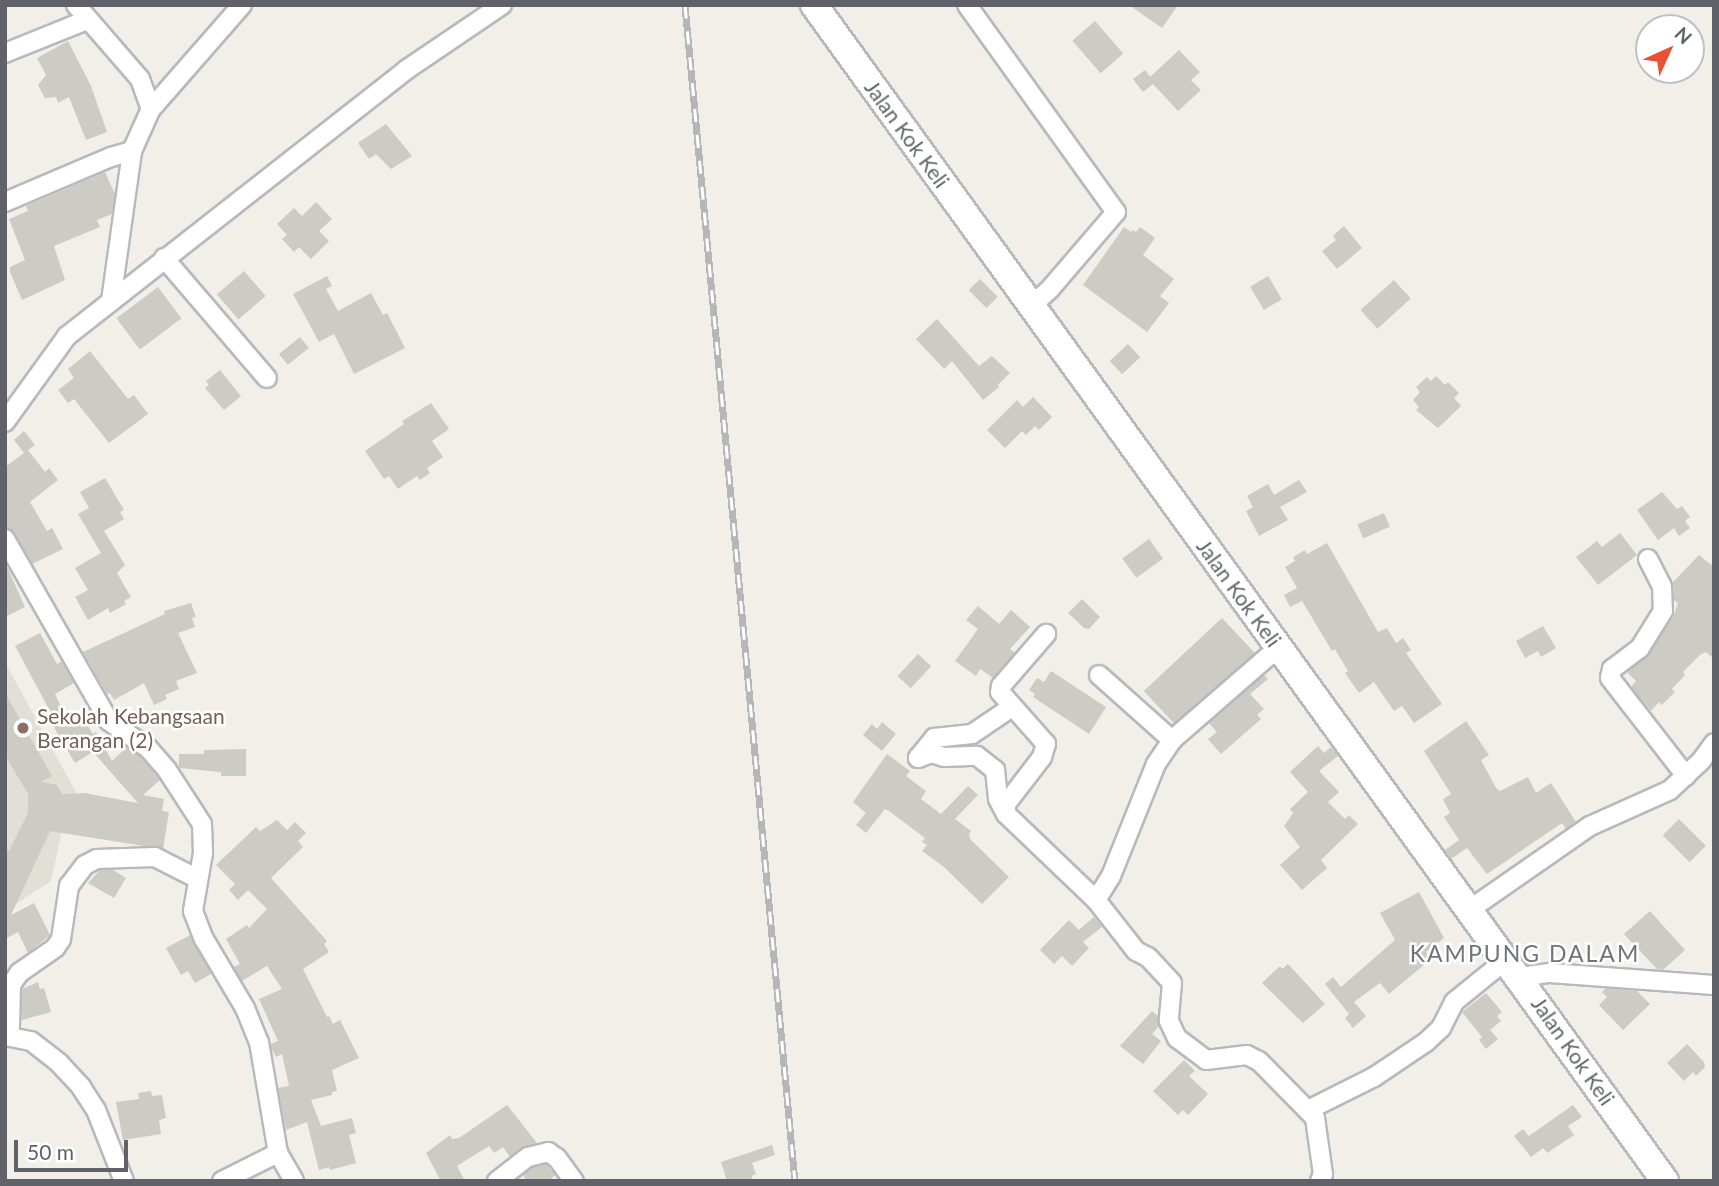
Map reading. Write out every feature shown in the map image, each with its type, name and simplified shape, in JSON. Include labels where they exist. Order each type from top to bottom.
[{"type":"street","points":[[76,5],[140,79],[151,108]]},
{"type":"street","points":[[111,300],[132,151],[151,108],[242,5]]},
{"type":"street","points":[[5,422],[54,351],[111,300],[406,70],[502,5]]},
{"type":"street","name":"Jalan Kok Keli","points":[[814,5],[1665,1181]]},
{"type":"street","points":[[967,5],[1116,212],[1050,289],[1031,306]]},
{"type":"street","points":[[5,53],[87,20]]},
{"type":"street","points":[[5,202],[132,151]]},
{"type":"street","points":[[164,258],[267,378]]},
{"type":"street","points":[[5,539],[109,720],[148,748],[167,770],[202,824],[204,845],[192,911],[245,1008],[258,1042],[278,1153],[294,1181]]},
{"type":"street","points":[[1648,559],[1662,586],[1663,611],[1640,648],[1612,669],[1610,678],[1686,776]]},
{"type":"street","points":[[1006,814],[1006,804],[1042,757],[1046,744],[1000,692],[1001,686],[1046,634]]},
{"type":"street","points":[[1096,900],[1111,876],[1156,764],[1172,740],[1278,648]]},
{"type":"street","points":[[1099,675],[1172,740]]},
{"type":"street","points":[[1012,706],[972,734],[934,738],[918,758],[931,754],[944,757],[966,755],[987,761],[995,770],[998,799],[1006,814],[1096,900],[1136,951],[1148,957],[1172,983],[1169,1021],[1177,1038],[1206,1060],[1247,1055],[1259,1061],[1308,1110],[1319,1127],[1323,1174],[1320,1181]]},
{"type":"street","points":[[1469,910],[1590,826],[1659,797],[1686,776],[1714,743]]},
{"type":"street","points":[[124,1181],[96,1110],[81,1087],[59,1063],[32,1041],[5,1036],[10,1027],[11,985],[19,973],[55,948],[61,939],[69,886],[85,865],[97,859],[155,857],[196,878]]},
{"type":"street","points":[[1308,1110],[1374,1077],[1426,1042],[1441,1028],[1454,1003],[1513,968],[1714,985]]},
{"type":"street","points":[[497,1181],[528,1157],[548,1152],[557,1158],[573,1181]]},
{"type":"street","points":[[222,1181],[278,1153]]},
{"type":"shaded area","name":"Sekolah Kebangsaan Berangan (2)","points":[[5,662],[77,794],[67,808],[51,881],[5,911]]},
{"type":"building","points":[[1129,5],[1178,5],[1162,28]]},
{"type":"building","points":[[1095,21],[1123,53],[1101,73],[1072,41]]},
{"type":"building","points":[[68,41],[91,86],[107,132],[86,140],[69,97],[58,103],[56,97],[45,98],[38,85],[46,75],[37,58]]},
{"type":"building","points":[[1179,50],[1200,72],[1191,80],[1201,90],[1178,111],[1153,84],[1143,92],[1133,79],[1145,70],[1150,77]]},
{"type":"building","points":[[386,124],[412,156],[391,169],[376,154],[369,159],[358,143]]},
{"type":"building","points":[[105,172],[115,194],[112,214],[97,220],[100,227],[54,246],[65,280],[22,300],[10,267],[25,260],[9,219],[28,211],[26,206]]},
{"type":"building","points":[[316,202],[332,219],[319,231],[329,241],[311,259],[299,247],[294,252],[282,239],[287,235],[277,224],[294,208],[302,216]]},
{"type":"building","points":[[1344,226],[1362,248],[1337,269],[1322,251],[1336,240],[1333,236]]},
{"type":"building","points":[[1124,227],[1136,232],[1140,227],[1155,238],[1143,255],[1174,279],[1160,296],[1169,303],[1147,332],[1083,285]]},
{"type":"building","points":[[244,271],[266,296],[238,320],[217,295]]},
{"type":"building","points":[[327,276],[332,286],[326,289],[338,311],[371,293],[383,315],[387,313],[405,348],[354,374],[334,334],[319,342],[293,294]]},
{"type":"building","points":[[1268,276],[1282,299],[1264,310],[1250,287]]},
{"type":"building","points":[[980,279],[998,297],[986,308],[969,290]]},
{"type":"building","points":[[1394,280],[1411,299],[1377,329],[1361,310]]},
{"type":"building","points":[[158,287],[181,318],[140,349],[116,318]]},
{"type":"building","points":[[937,319],[979,366],[992,356],[1010,373],[999,387],[983,400],[952,361],[944,369],[916,339]]},
{"type":"building","points":[[300,337],[309,348],[288,365],[279,354]]},
{"type":"building","points":[[1128,344],[1140,357],[1122,374],[1110,361]]},
{"type":"building","points":[[90,351],[128,399],[134,395],[148,414],[109,443],[74,399],[68,403],[58,390],[74,378],[68,369]]},
{"type":"building","points":[[220,370],[241,396],[224,410],[205,388],[209,385],[206,381]]},
{"type":"building","points":[[1436,376],[1445,385],[1448,382],[1459,393],[1454,398],[1461,406],[1438,428],[1416,410],[1419,407],[1413,400],[1420,392],[1416,387],[1427,377],[1431,381]]},
{"type":"building","points":[[1033,397],[1052,417],[1039,430],[1035,426],[1026,435],[1022,431],[1005,448],[987,430],[1017,400],[1023,407]]},
{"type":"building","points":[[431,403],[449,429],[432,441],[443,457],[427,468],[430,473],[420,480],[417,476],[398,489],[389,476],[384,479],[365,451],[404,424],[402,421]]},
{"type":"building","points":[[24,431],[35,445],[28,450],[45,472],[49,468],[58,480],[30,502],[47,531],[52,528],[63,549],[32,564],[15,533],[5,528],[5,467],[24,453],[14,440]]},
{"type":"building","points":[[105,478],[124,510],[120,512],[124,519],[104,531],[125,565],[117,573],[131,597],[124,601],[126,604],[110,613],[108,608],[88,620],[75,597],[88,590],[75,568],[101,553],[78,514],[89,508],[80,492]]},
{"type":"building","points":[[1299,480],[1307,492],[1280,507],[1288,520],[1259,536],[1246,511],[1253,507],[1247,496],[1268,484],[1274,495]]},
{"type":"building","points":[[1662,492],[1677,509],[1682,506],[1690,517],[1685,521],[1690,528],[1679,536],[1674,528],[1658,540],[1637,510]]},
{"type":"building","points":[[1384,513],[1390,527],[1363,538],[1357,524]]},
{"type":"building","points":[[1620,533],[1637,555],[1598,585],[1576,557],[1597,541],[1602,547]]},
{"type":"building","points":[[1149,539],[1163,558],[1136,578],[1122,558]]},
{"type":"building","points":[[1327,543],[1378,632],[1387,628],[1396,643],[1403,638],[1411,650],[1406,653],[1442,704],[1414,723],[1402,706],[1394,711],[1374,682],[1359,693],[1345,673],[1348,671],[1335,649],[1332,651],[1302,601],[1290,607],[1284,595],[1297,588],[1285,567],[1295,561],[1293,557],[1305,550],[1307,554]]},
{"type":"building","points":[[1699,555],[1714,567],[1714,659],[1706,652],[1700,655],[1683,672],[1685,675],[1672,689],[1675,692],[1662,705],[1659,702],[1651,711],[1631,687],[1636,681],[1627,672],[1649,654],[1673,617],[1678,603],[1674,600],[1673,582]]},
{"type":"building","points":[[5,562],[25,607],[5,617]]},
{"type":"building","points":[[1082,599],[1100,617],[1089,629],[1084,628],[1068,613]]},
{"type":"building","points":[[191,603],[196,617],[192,618],[195,627],[178,633],[197,673],[176,681],[179,689],[165,695],[167,699],[154,705],[144,683],[114,700],[110,693],[107,694],[83,652],[165,614],[164,611]]},
{"type":"building","points":[[978,606],[999,624],[1011,610],[1030,627],[1010,649],[1015,653],[993,678],[980,669],[976,676],[955,661],[978,629],[966,620]]},
{"type":"building","points":[[1222,618],[1255,653],[1176,726],[1144,691]]},
{"type":"building","points":[[1543,626],[1556,648],[1541,657],[1538,651],[1525,658],[1516,641]]},
{"type":"building","points":[[40,633],[57,664],[62,661],[74,683],[55,694],[70,725],[84,719],[93,734],[96,732],[112,761],[127,747],[139,755],[160,780],[143,795],[164,799],[162,811],[169,812],[163,849],[50,831],[11,915],[34,903],[50,935],[28,953],[18,932],[5,939],[5,849],[9,851],[28,813],[28,794],[5,755],[5,693],[52,776],[41,782],[57,785],[62,794],[84,793],[138,803],[93,752],[75,763],[57,733],[47,712],[50,711],[15,646]]},
{"type":"building","points":[[918,654],[931,666],[911,688],[898,676]]},
{"type":"building","points":[[1051,671],[1106,707],[1089,734],[1033,697],[1035,694],[1029,690],[1037,678],[1044,682]]},
{"type":"building","points":[[1264,675],[1268,679],[1250,694],[1264,709],[1257,715],[1261,719],[1221,754],[1208,739],[1217,732],[1209,723]]},
{"type":"building","points":[[1466,721],[1489,755],[1481,760],[1496,788],[1500,791],[1528,777],[1536,793],[1551,783],[1576,822],[1566,829],[1562,823],[1487,874],[1467,848],[1451,859],[1445,850],[1459,840],[1444,817],[1450,813],[1443,799],[1451,794],[1424,751]]},
{"type":"building","points":[[882,722],[896,734],[882,751],[863,735],[872,724],[877,729]]},
{"type":"building","points":[[1318,746],[1324,753],[1331,747],[1338,756],[1319,771],[1339,792],[1328,802],[1345,819],[1349,815],[1358,824],[1321,860],[1327,868],[1302,890],[1280,865],[1300,847],[1284,826],[1293,813],[1290,809],[1308,792],[1290,772]]},
{"type":"building","points":[[246,749],[246,776],[221,776],[221,772],[179,768],[179,754],[204,754],[204,750]]},
{"type":"building","points":[[887,754],[910,771],[906,776],[926,791],[921,799],[941,814],[968,786],[978,795],[955,819],[971,831],[971,840],[1009,877],[982,904],[944,867],[922,851],[927,845],[922,842],[925,838],[889,811],[885,809],[866,833],[856,825],[866,813],[853,802]]},
{"type":"building","points":[[1679,819],[1706,846],[1690,862],[1663,835]]},
{"type":"building","points":[[277,820],[287,830],[295,822],[306,833],[298,841],[303,847],[271,878],[327,941],[324,944],[329,952],[303,969],[327,1017],[329,1016],[333,1024],[340,1020],[359,1058],[332,1070],[337,1091],[332,1092],[332,1095],[311,1100],[321,1126],[352,1118],[356,1133],[349,1135],[356,1163],[330,1170],[329,1167],[319,1170],[307,1122],[286,1130],[278,1088],[289,1086],[282,1054],[276,1057],[271,1048],[271,1044],[278,1041],[259,999],[282,989],[267,966],[242,981],[234,967],[240,964],[226,939],[247,925],[249,928],[267,909],[248,890],[238,900],[229,890],[235,884],[216,865],[256,827],[260,831]]},
{"type":"building","points":[[100,870],[113,870],[126,878],[114,898],[88,883]]},
{"type":"building","points":[[1419,892],[1444,938],[1426,952],[1431,959],[1389,994],[1380,983],[1354,1002],[1366,1016],[1353,1028],[1345,1018],[1349,1014],[1325,984],[1333,977],[1341,987],[1395,940],[1380,913]]},
{"type":"building","points":[[1650,911],[1685,950],[1663,970],[1657,969],[1624,934]]},
{"type":"building","points":[[1094,917],[1102,927],[1083,942],[1089,948],[1072,966],[1062,956],[1054,964],[1040,950],[1069,920],[1079,930]]},
{"type":"building","points":[[190,935],[211,974],[195,983],[188,971],[181,975],[166,948]]},
{"type":"building","points":[[1288,964],[1325,1004],[1303,1023],[1262,983],[1280,966],[1282,969]]},
{"type":"building","points":[[38,982],[40,989],[44,988],[51,1012],[22,1020],[22,989]]},
{"type":"building","points":[[1606,988],[1637,991],[1650,1004],[1623,1030],[1599,1005],[1607,997],[1602,992]]},
{"type":"building","points":[[1486,993],[1502,1012],[1497,1016],[1501,1021],[1490,1030],[1498,1039],[1486,1049],[1479,1040],[1482,1037],[1462,1012]]},
{"type":"building","points":[[1152,1011],[1158,1016],[1159,1026],[1152,1034],[1161,1041],[1143,1064],[1120,1046]]},
{"type":"building","points":[[1687,1044],[1704,1062],[1705,1067],[1696,1076],[1693,1072],[1684,1081],[1667,1063]]},
{"type":"building","points":[[1184,1060],[1195,1071],[1189,1076],[1208,1094],[1188,1115],[1183,1110],[1178,1115],[1153,1091]]},
{"type":"building","points":[[151,1091],[152,1096],[162,1095],[166,1118],[159,1120],[161,1134],[123,1140],[116,1102],[139,1099],[138,1093]]},
{"type":"building","points":[[507,1105],[537,1143],[522,1148],[510,1157],[503,1147],[494,1153],[489,1146],[457,1166],[465,1181],[441,1181],[426,1153],[450,1135],[452,1139],[459,1138]]},
{"type":"building","points":[[1573,1105],[1582,1117],[1568,1126],[1574,1135],[1547,1153],[1543,1148],[1531,1157],[1514,1136],[1523,1129],[1529,1136]]},
{"type":"building","points":[[772,1145],[775,1155],[752,1163],[756,1174],[752,1176],[753,1181],[727,1181],[721,1162]]},
{"type":"building","points":[[546,1164],[555,1175],[549,1181],[527,1181],[523,1175],[533,1167]]},
{"type":"railway","points":[[685,5],[795,1181]]},
{"type":"place","name":"Sekolah Kebangsaan Berangan (2)","points":[[23,728]]},
{"type":"district","name":"KAMPUNG DALAM","points":[[1525,953]]}]
